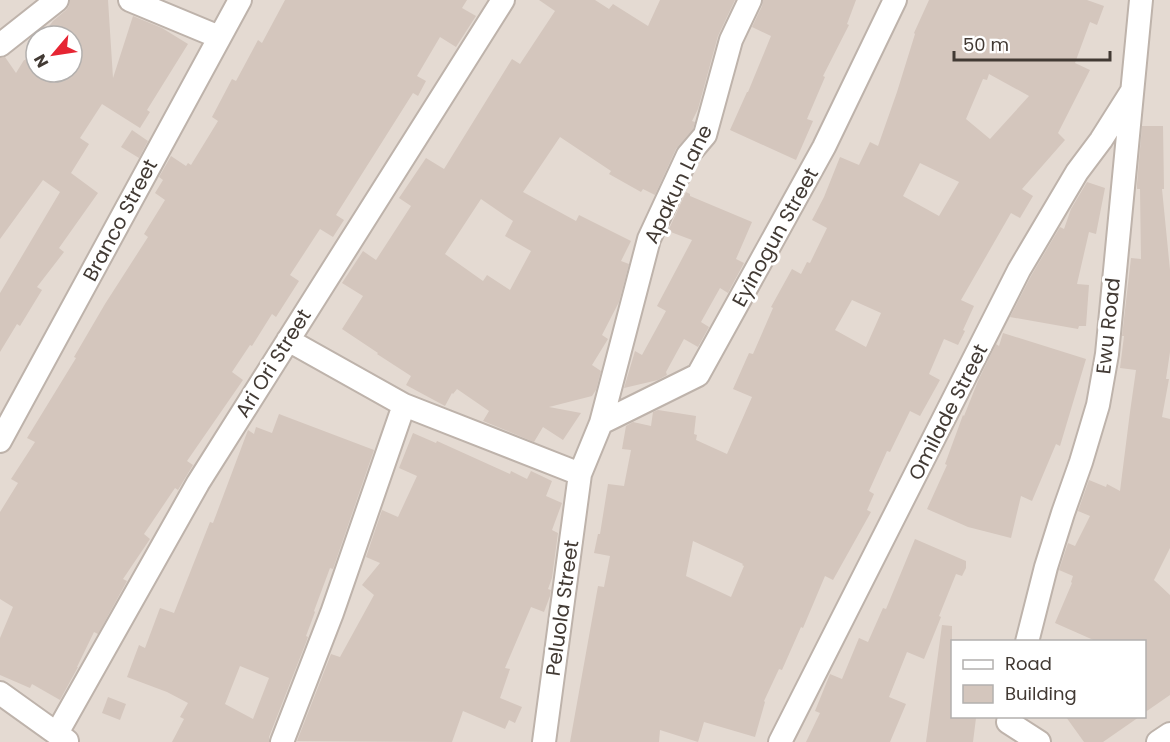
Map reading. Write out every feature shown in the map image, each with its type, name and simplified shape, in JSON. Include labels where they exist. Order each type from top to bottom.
[{"type":"street","points":[[0,45],[57,0]]},
{"type":"street","points":[[130,0],[219,37]]},
{"type":"street","name":"Branco Street","points":[[0,441],[240,0]]},
{"type":"street","name":"Ari Ori Street","points":[[63,737],[198,483],[503,0]]},
{"type":"street","name":"Apakun Lane","points":[[580,474],[601,423],[649,239],[688,155],[705,135],[731,40],[750,0]]},
{"type":"street","name":"Eyinogun Street","points":[[601,423],[698,375],[824,147],[895,0]]},
{"type":"street","name":"Ewu Road","points":[[1028,640],[1046,567],[1081,462],[1100,395],[1107,354],[1141,0]]},
{"type":"street","name":"Omilade Street","points":[[780,742],[1019,270],[1077,172],[1101,140],[1132,91]]},
{"type":"street","points":[[288,340],[404,405],[580,474]]},
{"type":"street","points":[[282,742],[332,613],[404,405]]},
{"type":"street","name":"Peluola Street","points":[[544,742],[580,474]]},
{"type":"street","points":[[0,693],[63,737]]},
{"type":"street","points":[[1008,727],[1039,742]]},
{"type":"street","points":[[1158,742],[1170,734]]},
{"type":"shaded area","points":[[0,0],[1170,0],[1170,742],[0,742]]},
{"type":"building","points":[[70,0],[108,0],[113,78],[133,16],[162,28],[188,44],[147,110],[150,112],[140,128],[102,104],[80,138],[89,144],[71,173],[98,193],[59,248],[64,252],[37,287],[42,290],[20,326],[17,324],[0,352],[0,293],[60,192],[43,180],[0,239],[0,58],[5,57],[16,73],[24,60],[24,84],[84,84],[84,24],[51,24],[69,6]]},
{"type":"building","points":[[285,0],[467,0],[462,8],[476,16],[456,47],[440,37],[417,76],[426,81],[418,96],[413,93],[336,215],[344,220],[333,237],[320,229],[290,275],[299,281],[276,317],[272,314],[232,372],[243,380],[187,461],[193,465],[178,490],[175,488],[144,534],[150,539],[123,579],[127,581],[98,634],[94,632],[60,700],[32,684],[30,688],[0,675],[0,638],[13,607],[0,599],[0,512],[18,483],[11,479],[35,442],[27,438],[76,358],[74,357],[105,304],[148,237],[144,234],[165,200],[155,193],[163,180],[159,177],[171,156],[186,166],[188,163],[191,165],[218,121],[212,117],[232,79],[236,81],[258,40],[262,43]]},
{"type":"building","points":[[539,0],[595,0],[609,9],[613,4],[648,26],[660,0],[735,0],[718,36],[698,109],[692,121],[695,122],[693,129],[676,149],[655,195],[643,189],[641,192],[609,174],[611,171],[560,137],[523,192],[576,221],[579,215],[631,241],[621,261],[629,264],[619,302],[602,335],[608,339],[592,365],[601,371],[596,390],[592,396],[549,407],[581,413],[563,440],[543,427],[534,442],[483,421],[489,411],[457,389],[445,406],[406,385],[411,376],[342,329],[363,296],[342,283],[363,251],[376,260],[411,206],[399,198],[426,158],[444,169],[512,59],[520,64],[555,11]],"holes":[[[481,199],[513,221],[505,236],[531,251],[510,290],[487,275],[483,281],[445,254]]]},
{"type":"building","points":[[763,0],[856,0],[847,24],[849,25],[823,76],[825,77],[807,119],[813,121],[796,160],[730,130],[771,36],[752,27]]},
{"type":"building","points":[[929,0],[1087,0],[1104,6],[1097,25],[1090,22],[1075,63],[1090,70],[1058,133],[1065,140],[1022,189],[1033,196],[1020,218],[1011,213],[961,300],[974,306],[963,330],[965,331],[958,345],[944,339],[929,374],[940,380],[920,416],[910,411],[890,452],[887,451],[869,491],[874,494],[867,510],[871,512],[833,580],[825,576],[803,628],[801,627],[782,670],[779,669],[764,701],[755,737],[704,722],[698,742],[660,730],[659,742],[570,742],[598,586],[604,587],[610,556],[594,553],[598,534],[600,534],[608,484],[624,486],[631,450],[622,449],[626,426],[633,422],[651,426],[653,412],[658,410],[696,416],[694,434],[697,435],[696,440],[727,454],[752,397],[733,389],[749,353],[753,354],[773,308],[771,307],[792,269],[801,274],[807,262],[810,263],[827,228],[812,220],[840,157],[859,165],[870,142],[878,146],[914,33]],"holes":[[[989,74],[1029,96],[990,139],[966,119],[983,79],[987,80]],[[920,163],[959,182],[939,216],[903,196]],[[852,300],[881,313],[866,347],[835,330]],[[693,541],[744,566],[731,597],[686,576]]]},
{"type":"building","points":[[1142,126],[1163,126],[1164,189],[1162,189],[1170,270],[1170,352],[1166,379],[1169,379],[1162,417],[1170,419],[1170,548],[1154,580],[1170,595],[1170,695],[1146,712],[1146,640],[1093,640],[1055,623],[1073,576],[1059,570],[1068,543],[1075,546],[1090,516],[1078,511],[1089,480],[1106,487],[1107,484],[1120,491],[1136,370],[1120,368],[1131,258],[1141,259],[1140,189],[1137,189]]},
{"type":"building","points":[[132,130],[148,141],[139,158],[121,147]]},
{"type":"building","points":[[1087,182],[1105,188],[1096,234],[1089,232],[1077,284],[1089,285],[1086,326],[1079,326],[1078,329],[1010,317],[1060,227],[1064,229],[1071,209]]},
{"type":"building","points":[[686,192],[690,196],[752,222],[736,259],[744,263],[728,293],[720,288],[701,322],[709,327],[698,347],[684,339],[666,372],[667,375],[658,380],[624,388],[635,351],[642,355],[666,311],[657,306],[692,240],[668,231]]},
{"type":"building","points":[[1003,333],[1086,359],[1060,446],[1056,444],[1032,501],[1021,496],[1011,538],[968,527],[927,509],[947,465],[945,464],[963,415],[996,344],[999,346]]},
{"type":"building","points":[[279,414],[374,450],[333,569],[330,568],[314,611],[306,636],[308,637],[269,742],[172,742],[184,719],[180,717],[188,703],[167,692],[127,677],[139,645],[145,648],[160,608],[174,613],[210,522],[213,523],[248,430],[254,434],[256,427],[272,433]],"holes":[[[240,666],[269,678],[253,719],[225,704]]]},
{"type":"building","points":[[413,433],[436,443],[437,441],[510,474],[511,471],[527,479],[531,471],[552,481],[546,496],[562,503],[552,530],[558,533],[552,578],[548,589],[551,590],[550,596],[544,612],[531,607],[505,668],[510,669],[500,698],[522,707],[515,723],[509,720],[505,729],[463,711],[452,742],[297,741],[331,654],[340,657],[374,595],[362,585],[380,563],[366,557],[382,510],[398,517],[417,476],[399,468]]},
{"type":"building","points":[[915,539],[966,561],[966,568],[962,576],[956,574],[924,659],[907,652],[889,697],[906,704],[890,742],[806,742],[820,713],[815,711],[830,674],[842,679],[859,638],[868,642],[883,608],[886,609]]},
{"type":"building","points":[[942,625],[952,626],[951,718],[976,718],[973,742],[926,742]]},
{"type":"building","points":[[108,697],[126,704],[120,720],[102,713]]},
{"type":"building","points":[[1067,718],[1138,718],[1103,742],[1084,742]]}]
